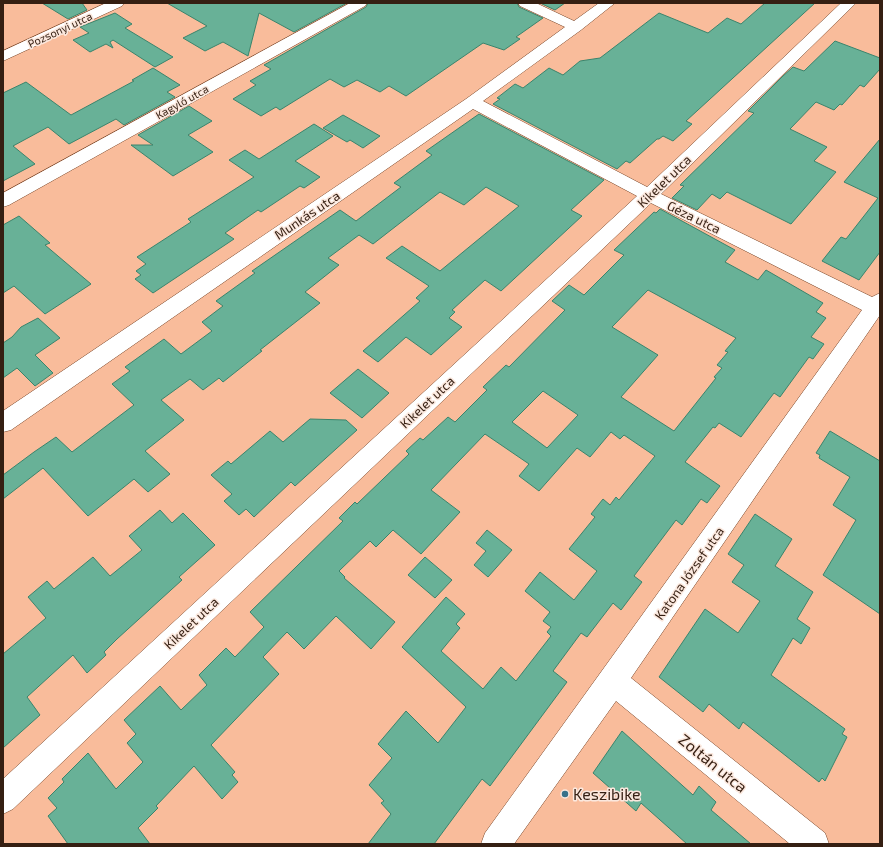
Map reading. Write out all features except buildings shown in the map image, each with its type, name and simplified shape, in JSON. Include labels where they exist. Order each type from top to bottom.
[{"type":"street","name":"Pozsonyi utca","points":[[3,57],[117,3]]},
{"type":"street","name":"Kagyló utca","points":[[3,201],[360,3]]},
{"type":"street","points":[[525,3],[576,27]]},
{"type":"street","name":"Munkás utca","points":[[3,423],[472,102],[608,3]]},
{"type":"street","name":"Kikelet utca","points":[[3,799],[649,194],[849,3]]},
{"type":"street","name":"Géza utca","points":[[472,102],[649,194],[878,303]]},
{"type":"street","name":"Katona József utca","points":[[496,844],[613,681],[878,303]]},
{"type":"street","name":"Zoltán utca","points":[[613,681],[814,844]]},
{"type":"place","name":"Keszibike","points":[[565,794]]}]
